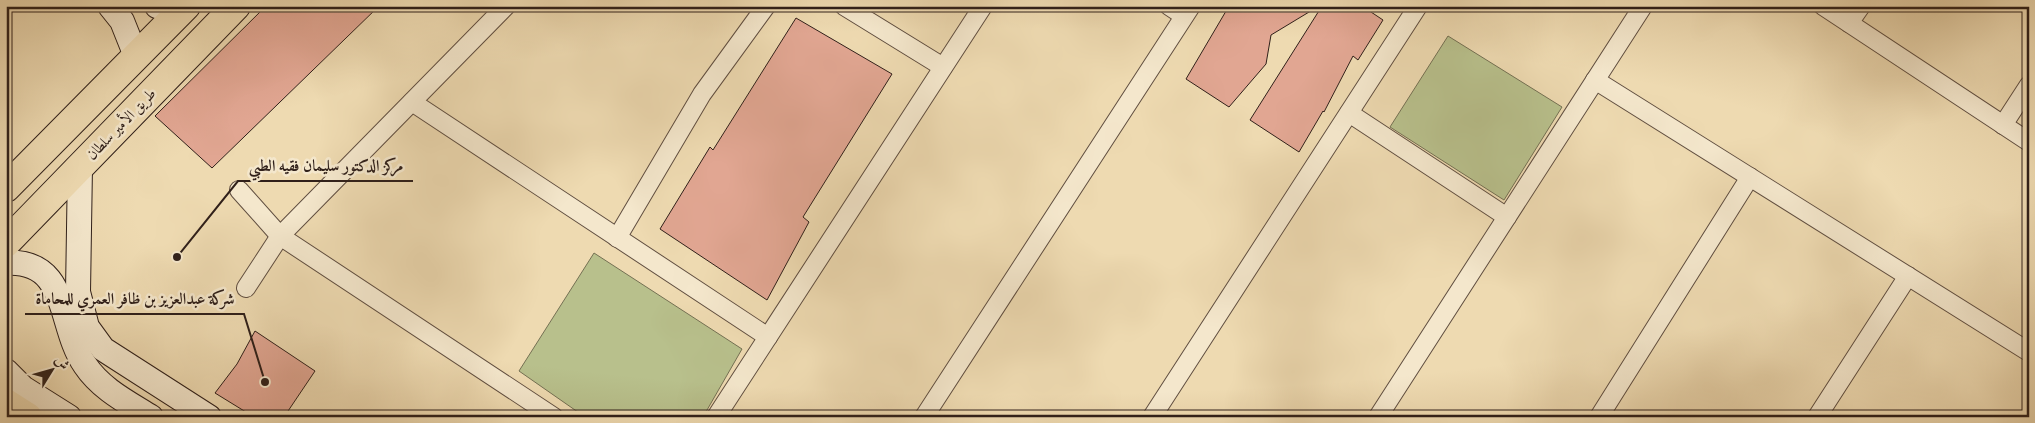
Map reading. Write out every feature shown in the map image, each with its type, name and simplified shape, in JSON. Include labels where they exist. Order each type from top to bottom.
[{"type":"main road","points":[[110,6],[122,21],[136,56]]},
{"type":"main road","name":"طريق الأمير سلطان","points":[[6,243],[236,6]]},
{"type":"main road","points":[[6,188],[136,56],[174,9]]},
{"type":"main road","points":[[6,167],[106,86]]},
{"type":"main road","points":[[80,166],[78,292],[87,327],[103,349],[209,417]]},
{"type":"main road","points":[[6,263],[18,262],[33,266],[50,278],[58,294],[72,341],[84,365],[104,387],[151,417]]},
{"type":"main road","points":[[6,371],[23,388],[69,417]]},
{"type":"main road","points":[[6,403],[28,417]]},
{"type":"street","points":[[246,288],[280,236],[506,6]]},
{"type":"street","points":[[617,238],[702,94],[766,6]]},
{"type":"street","points":[[844,6],[943,68]]},
{"type":"street","points":[[716,417],[983,6]]},
{"type":"street","points":[[924,417],[1188,11],[1169,6]]},
{"type":"street","points":[[1152,417],[1418,6]]},
{"type":"street","points":[[1378,417],[1643,6]]},
{"type":"street","points":[[1824,6],[2029,142]]},
{"type":"street","points":[[1849,23],[1861,6]]},
{"type":"street","points":[[1595,80],[2029,352]]},
{"type":"street","points":[[2003,125],[2029,85]]},
{"type":"street","points":[[412,102],[768,338]]},
{"type":"street","points":[[1349,113],[1507,217]]},
{"type":"street","points":[[1600,417],[1750,177]]},
{"type":"street","points":[[239,190],[280,236],[554,417]]},
{"type":"street","points":[[1817,417],[1908,276]]},
{"type":"green space","points":[[1448,36],[1562,107],[1504,200],[1390,127]]},
{"type":"green space","points":[[594,253],[742,349],[703,417],[585,417],[519,371]]},
{"type":"building","points":[[266,6],[379,6],[212,168],[155,116]]},
{"type":"building","points":[[1229,6],[1319,6],[1271,35],[1266,64],[1229,107],[1186,79]]},
{"type":"building","points":[[1322,6],[1362,6],[1383,20],[1358,60],[1353,56],[1324,112],[1299,152],[1250,120]]},
{"type":"building","points":[[796,18],[892,74],[803,217],[809,222],[767,300],[660,229],[710,147],[713,150]]},
{"type":"building","points":[[255,331],[315,371],[284,417],[254,417],[215,393],[237,364]]},
{"type":"place","name":"مركز الدكتور سليمان فقيه الطبي","points":[[177,257]]},
{"type":"place","name":"شركة عبدالعزيز بن ظافر العمري للمحاماة","points":[[265,382]]}]
